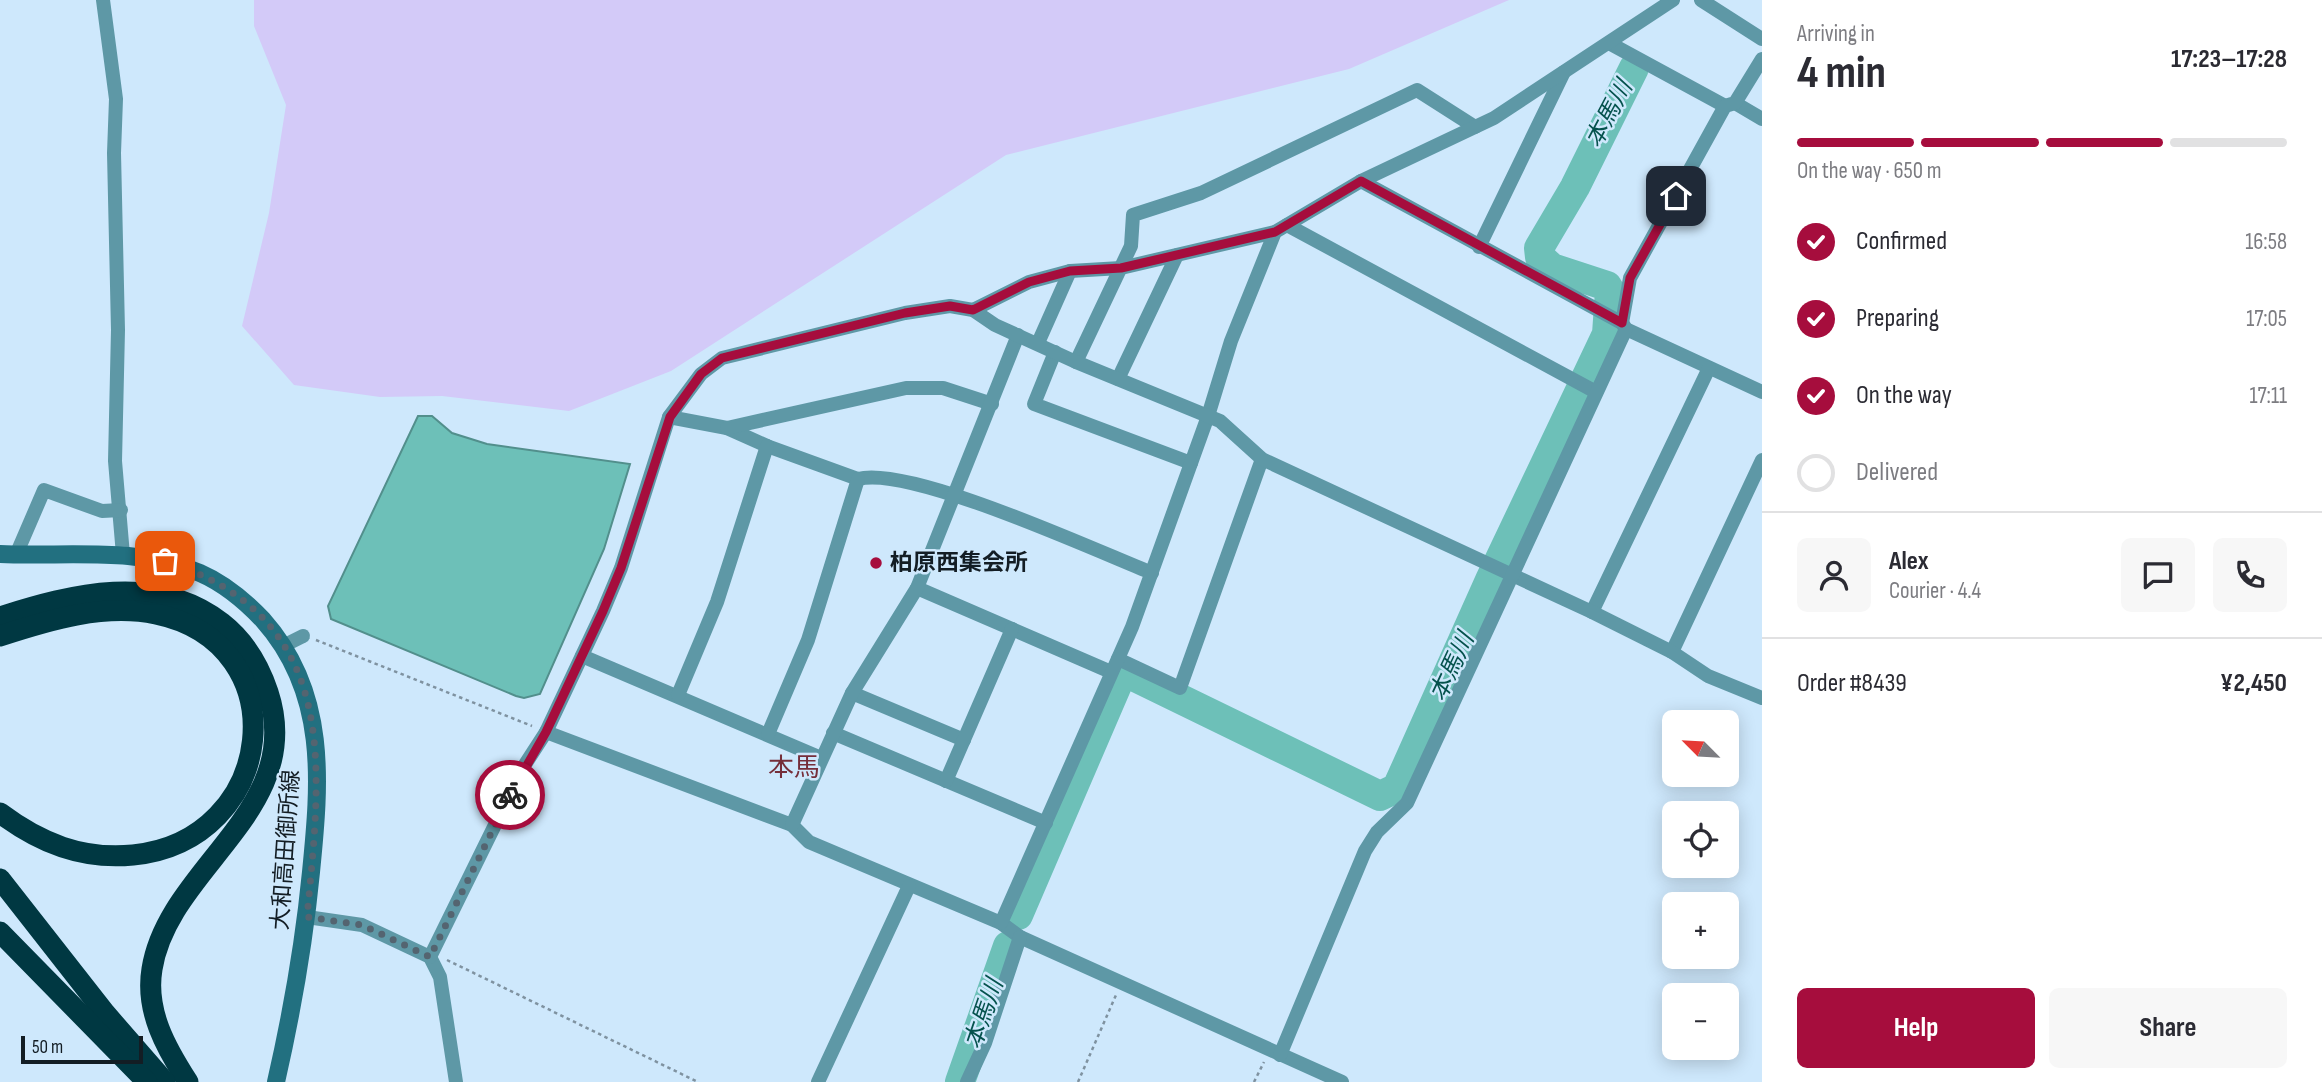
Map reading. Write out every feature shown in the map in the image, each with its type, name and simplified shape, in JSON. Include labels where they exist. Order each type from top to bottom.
[{"type":"highway","points":[[0,617],[94,594],[140,592],[164,595],[206,611],[225,625],[241,640],[264,678],[275,724],[270,767],[263,786],[240,826],[174,911],[156,950],[152,970],[153,1012],[162,1036],[188,1082]]},
{"type":"highway","points":[[0,636],[77,615],[106,611],[154,613],[174,618],[212,640],[228,656],[248,692],[254,732],[252,754],[235,795],[208,826],[169,847],[118,857],[66,850],[42,841],[0,813]]},
{"type":"highway","points":[[0,879],[104,1013],[165,1082]]},
{"type":"highway","points":[[0,932],[146,1082]]},
{"type":"main road","name":"大和高田御所線","points":[[8,554],[123,555],[165,561],[201,573],[248,603],[285,645],[305,694],[317,746],[318,805],[307,917],[295,1001],[276,1082]]},
{"type":"street","points":[[103,0],[116,99],[114,153],[118,330],[115,461],[123,555]]},
{"type":"street","points":[[973,310],[1029,282],[1070,271],[1121,268],[1281,229],[1361,181],[1475,127],[1673,0]]},
{"type":"street","points":[[1700,0],[1762,39]]},
{"type":"street","points":[[1609,43],[1762,119]]},
{"type":"street","points":[[1275,1052],[1365,851],[1377,832],[1407,803],[1506,575],[1592,390],[1620,324],[1630,278],[1730,105],[1762,59]]},
{"type":"street","points":[[1479,247],[1564,72]]},
{"type":"street","points":[[1076,362],[1130,246],[1133,215],[1201,193],[1416,90],[1475,127]]},
{"type":"street","points":[[1361,181],[1620,324],[1762,391]]},
{"type":"street","points":[[1281,229],[1592,390]]},
{"type":"street","points":[[967,1082],[985,1043],[1011,930],[1046,823],[1152,573],[1208,416],[1231,341],[1281,229]]},
{"type":"street","points":[[1118,379],[1177,255]]},
{"type":"street","points":[[1038,343],[1070,271]]},
{"type":"street","points":[[430,957],[524,766],[546,732],[582,656],[621,568],[670,417],[701,374],[722,358],[905,313],[950,306],[973,310],[995,325],[1076,362],[1208,416],[1234,431],[1262,459],[1506,575],[1592,612],[1672,652],[1707,676],[1762,698]]},
{"type":"street","points":[[792,825],[852,693],[917,588],[1018,335]]},
{"type":"street","points":[[1055,352],[1034,404],[1191,463]]},
{"type":"street","points":[[1592,612],[1709,368]]},
{"type":"street","points":[[727,428],[906,388],[943,388],[992,404]]},
{"type":"street","points":[[670,417],[727,428],[767,446],[858,479],[870,475],[918,482],[1152,573]]},
{"type":"street","points":[[678,695],[717,602],[767,446]]},
{"type":"street","points":[[917,588],[1012,629],[1180,688],[1262,459]]},
{"type":"street","points":[[1672,652],[1762,460]]},
{"type":"street","points":[[768,734],[808,640],[858,479]]},
{"type":"street","points":[[8,554],[44,490],[102,511],[121,510]]},
{"type":"street","points":[[947,781],[1012,629]]},
{"type":"street","points":[[285,645],[303,636]]},
{"type":"street","points":[[582,656],[821,758]]},
{"type":"street","points":[[852,693],[964,740]]},
{"type":"street","points":[[546,732],[792,825],[809,842],[1011,930],[1342,1082]]},
{"type":"street","points":[[833,733],[1046,823]]},
{"type":"street","points":[[818,1082],[909,886]]},
{"type":"street","points":[[307,917],[362,925],[430,957],[440,976],[456,1082]]},
{"type":"path","points":[[303,636],[546,732]]},
{"type":"path","points":[[430,957],[454,962],[698,1082]]},
{"type":"path","points":[[1078,1082],[1122,982]]},
{"type":"path","points":[[1254,1082],[1275,1052]]},
{"type":"shaded area","points":[[254,0],[1509,0],[1349,69],[1006,155],[671,371],[569,411],[442,396],[380,397],[294,385],[242,326],[269,213],[286,105],[254,26]]},
{"type":"shaded area","points":[[418,416],[432,416],[452,433],[487,444],[630,464],[604,549],[540,694],[524,698],[516,696],[331,619],[328,606]]},
{"type":"waterway","name":"本馬川","points":[[1018,915],[1123,671],[1380,796],[1397,788],[1491,578],[1607,334],[1610,291],[1607,286],[1552,268],[1540,257],[1539,248],[1575,187],[1634,68]]},
{"type":"waterway","name":"本馬川","points":[[960,1082],[1008,946]]},
{"type":"way so far","points":[[165,561],[201,573],[248,603],[285,645],[299,674],[317,746],[318,805],[307,917],[362,925],[430,957],[510,795]]},
{"type":"place","name":"柏原西集会所","points":[[876,563]]},
{"type":"district","name":"本馬","points":[[794,768]]},
{"type":"route","points":[[510,795],[524,766],[546,732],[603,611],[621,568],[670,417],[701,374],[722,358],[905,313],[950,306],[973,310],[1029,282],[1070,271],[1121,268],[1275,232],[1361,181],[1622,323],[1630,278],[1676,196]]}]
